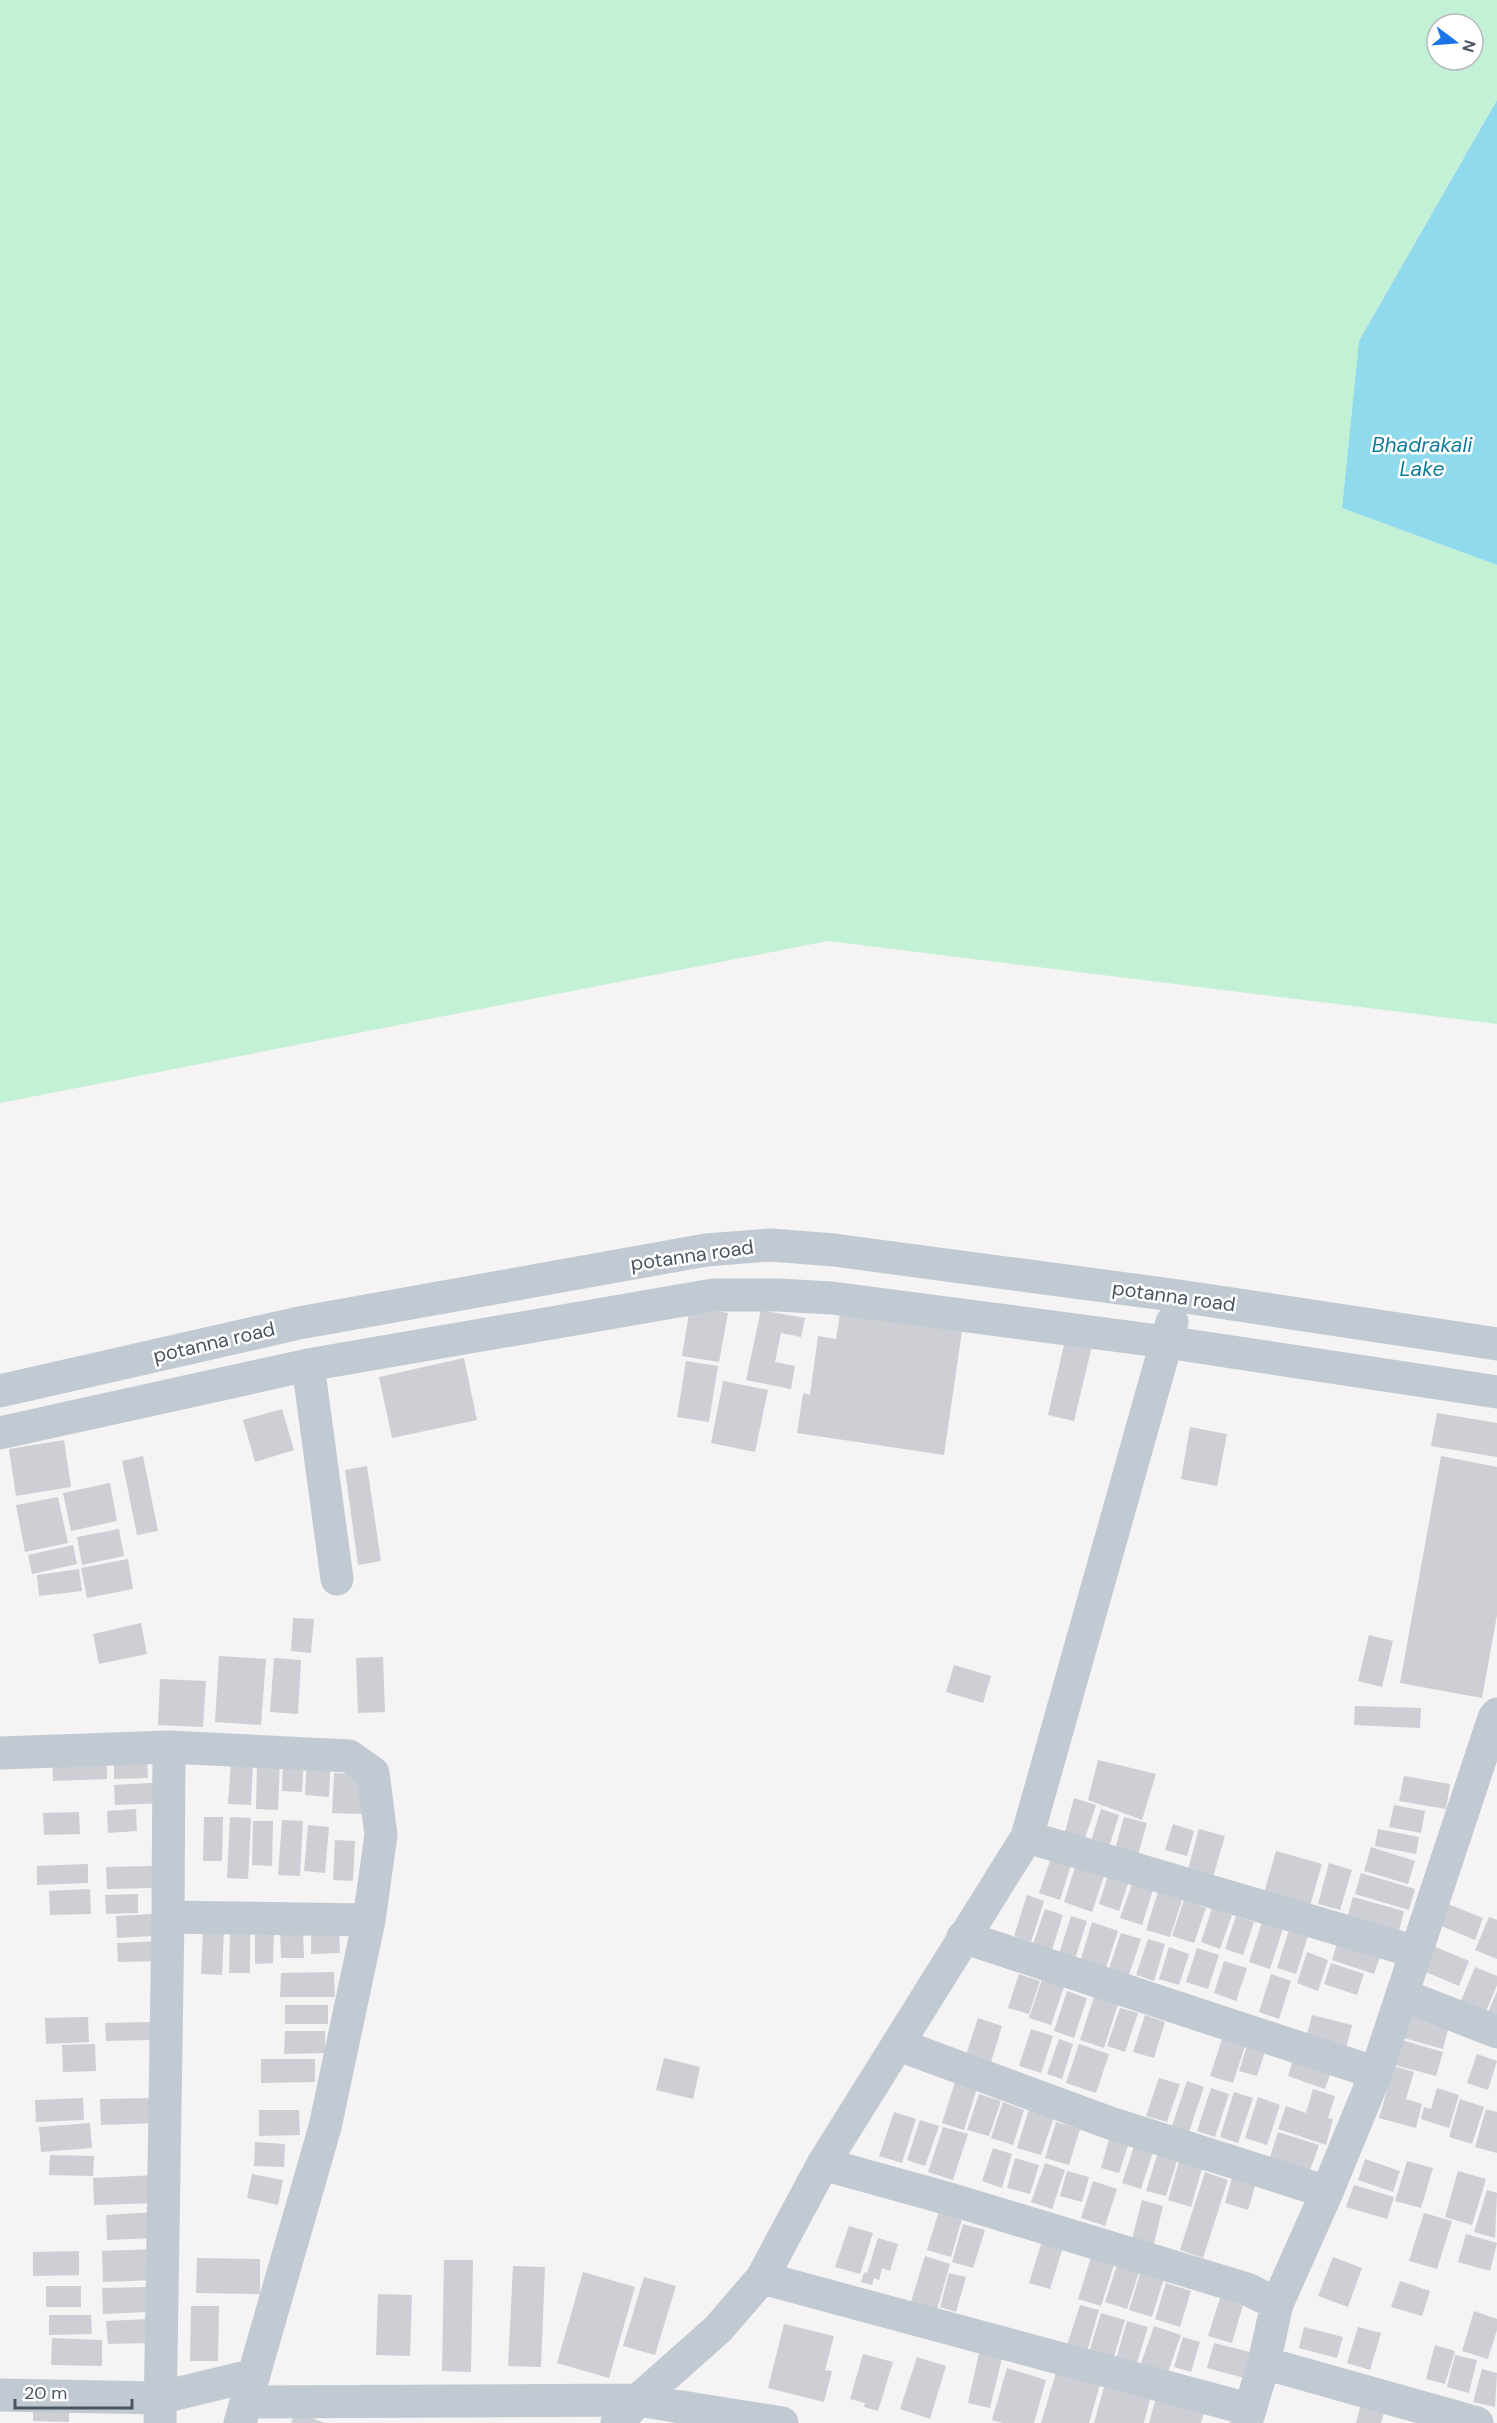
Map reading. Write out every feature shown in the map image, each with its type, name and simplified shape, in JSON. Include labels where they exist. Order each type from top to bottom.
[{"type":"street","name":"potanna road","points":[[0,1391],[299,1323],[706,1250],[771,1245],[834,1250],[1179,1296],[1497,1344]]},
{"type":"street","points":[[0,1433],[308,1365],[713,1295],[778,1294],[832,1298],[1166,1342],[1497,1392]]},
{"type":"street","points":[[627,2412],[718,2329],[762,2278],[823,2164],[1027,1837],[1179,1296]]},
{"type":"street","points":[[308,1365],[337,1579]]},
{"type":"street","points":[[762,2278],[1247,2416],[1264,2363],[1277,2304],[1327,2192],[1376,2073],[1497,1714]]},
{"type":"street","points":[[160,2411],[169,1747]]},
{"type":"street","points":[[0,1753],[169,1747],[349,1756],[373,1773],[381,1835],[369,1920],[326,2127],[249,2401]]},
{"type":"street","points":[[1027,1837],[1416,1952]]},
{"type":"street","points":[[168,1917],[369,1920]]},
{"type":"street","points":[[963,1938],[1376,2073]]},
{"type":"street","points":[[1403,1995],[1497,2032]]},
{"type":"street","points":[[899,2045],[1110,2123],[1327,2192]]},
{"type":"street","points":[[823,2164],[953,2200],[1247,2289],[1277,2304]]},
{"type":"street","points":[[1264,2363],[1477,2423]]},
{"type":"street","points":[[0,2395],[160,2411],[249,2401],[298,2401],[627,2412],[776,2422]]},
{"type":"green space","points":[[0,0],[1497,0],[1497,100],[1359,341],[1342,508],[1497,565],[1497,1024],[828,941],[0,1103]]},
{"type":"water","name":"Bhadrakali Lake","points":[[1497,100],[1497,565],[1342,508],[1359,341]]},
{"type":"building","points":[[690,1307],[728,1313],[719,1362],[682,1356]]},
{"type":"building","points":[[761,1310],[805,1318],[801,1337],[781,1333],[775,1362],[795,1366],[791,1389],[746,1380]]},
{"type":"building","points":[[840,1314],[962,1331],[944,1455],[797,1433],[803,1393],[810,1395],[818,1336],[836,1339]]},
{"type":"building","points":[[1066,1336],[1093,1342],[1074,1421],[1048,1415]]},
{"type":"building","points":[[464,1358],[477,1420],[392,1438],[379,1377]]},
{"type":"building","points":[[686,1361],[718,1366],[709,1422],[677,1417]]},
{"type":"building","points":[[723,1381],[768,1390],[755,1452],[711,1443]]},
{"type":"building","points":[[282,1409],[294,1450],[255,1462],[243,1420]]},
{"type":"building","points":[[1437,1413],[1497,1423],[1497,1457],[1431,1446]]},
{"type":"building","points":[[1190,1427],[1227,1434],[1217,1486],[1181,1479]]},
{"type":"building","points":[[64,1440],[71,1487],[16,1496],[9,1449]]},
{"type":"building","points":[[143,1456],[158,1531],[137,1535],[122,1461]]},
{"type":"building","points":[[1441,1456],[1497,1467],[1497,1615],[1482,1698],[1400,1683]]},
{"type":"building","points":[[367,1466],[381,1561],[358,1565],[345,1470]]},
{"type":"building","points":[[110,1483],[117,1521],[71,1531],[63,1493]]},
{"type":"building","points":[[58,1497],[68,1543],[25,1552],[16,1505]]},
{"type":"building","points":[[119,1529],[124,1556],[82,1565],[77,1537]]},
{"type":"building","points":[[73,1545],[77,1564],[32,1574],[28,1555]]},
{"type":"building","points":[[128,1559],[133,1589],[87,1598],[81,1568]]},
{"type":"building","points":[[79,1569],[82,1591],[39,1596],[37,1575]]},
{"type":"building","points":[[293,1618],[314,1619],[311,1653],[291,1651]]},
{"type":"building","points":[[141,1623],[147,1654],[99,1664],[93,1634]]},
{"type":"building","points":[[1369,1635],[1393,1641],[1382,1687],[1358,1681]]},
{"type":"building","points":[[219,1656],[266,1659],[261,1725],[215,1722]]},
{"type":"building","points":[[383,1657],[385,1712],[358,1713],[356,1658]]},
{"type":"building","points":[[274,1658],[301,1660],[298,1714],[270,1712]]},
{"type":"building","points":[[954,1665],[991,1676],[983,1703],[946,1692]]},
{"type":"building","points":[[160,1679],[206,1681],[203,1727],[158,1725]]},
{"type":"building","points":[[1355,1706],[1421,1708],[1420,1728],[1354,1725]]},
{"type":"building","points":[[307,1755],[331,1756],[329,1797],[305,1795]]},
{"type":"building","points":[[107,1756],[107,1779],[53,1781],[52,1758]]},
{"type":"building","points":[[283,1758],[304,1759],[302,1792],[282,1791]]},
{"type":"building","points":[[147,1759],[148,1778],[114,1779],[114,1761]]},
{"type":"building","points":[[1098,1760],[1156,1774],[1142,1820],[1088,1800]]},
{"type":"building","points":[[257,1761],[280,1762],[278,1810],[256,1809]]},
{"type":"building","points":[[231,1762],[253,1763],[251,1805],[228,1804]]},
{"type":"building","points":[[334,1773],[365,1774],[363,1814],[332,1813]]},
{"type":"building","points":[[1404,1776],[1450,1784],[1446,1809],[1399,1801]]},
{"type":"building","points":[[167,1782],[167,1803],[115,1805],[114,1785]]},
{"type":"building","points":[[1074,1798],[1096,1805],[1085,1838],[1065,1832]]},
{"type":"building","points":[[1394,1805],[1425,1811],[1421,1833],[1389,1827]]},
{"type":"building","points":[[136,1809],[137,1831],[108,1833],[107,1811]]},
{"type":"building","points":[[1101,1809],[1119,1815],[1109,1847],[1091,1841]]},
{"type":"building","points":[[79,1812],[80,1834],[44,1835],[43,1813]]},
{"type":"building","points":[[204,1817],[223,1817],[222,1861],[203,1861]]},
{"type":"building","points":[[230,1817],[251,1818],[248,1879],[227,1878]]},
{"type":"building","points":[[1124,1817],[1147,1823],[1138,1855],[1115,1849]]},
{"type":"building","points":[[282,1820],[303,1821],[300,1876],[278,1875]]},
{"type":"building","points":[[253,1821],[273,1821],[272,1866],[252,1865]]},
{"type":"building","points":[[1173,1824],[1194,1831],[1187,1856],[1165,1850]]},
{"type":"building","points":[[308,1825],[329,1827],[325,1873],[304,1871]]},
{"type":"building","points":[[1199,1829],[1225,1836],[1213,1877],[1188,1869]]},
{"type":"building","points":[[1378,1829],[1419,1837],[1416,1854],[1375,1846]]},
{"type":"building","points":[[335,1840],[355,1841],[353,1881],[333,1880]]},
{"type":"building","points":[[1371,1847],[1415,1861],[1408,1884],[1364,1871]]},
{"type":"building","points":[[1276,1851],[1322,1864],[1310,1906],[1264,1893]]},
{"type":"building","points":[[1052,1855],[1072,1862],[1060,1900],[1039,1893]]},
{"type":"building","points":[[1329,1863],[1352,1870],[1340,1910],[1318,1904]]},
{"type":"building","points":[[88,1864],[88,1883],[37,1885],[37,1866]]},
{"type":"building","points":[[1076,1864],[1105,1873],[1092,1912],[1064,1902]]},
{"type":"building","points":[[153,1866],[154,1888],[107,1889],[106,1867]]},
{"type":"building","points":[[1109,1872],[1130,1878],[1119,1911],[1099,1904]]},
{"type":"building","points":[[1361,1873],[1415,1889],[1409,1910],[1355,1894]]},
{"type":"building","points":[[1133,1881],[1154,1887],[1142,1925],[1120,1918]]},
{"type":"building","points":[[90,1889],[91,1914],[50,1915],[49,1891]]},
{"type":"building","points":[[1158,1892],[1182,1900],[1170,1937],[1146,1930]]},
{"type":"building","points":[[138,1894],[138,1913],[106,1914],[105,1895]]},
{"type":"building","points":[[1027,1895],[1044,1901],[1031,1942],[1014,1936]]},
{"type":"building","points":[[1353,1897],[1404,1911],[1398,1935],[1346,1921]]},
{"type":"building","points":[[1184,1900],[1206,1908],[1194,1943],[1172,1936]]},
{"type":"building","points":[[1448,1904],[1483,1918],[1475,1940],[1439,1925]]},
{"type":"building","points":[[1212,1908],[1232,1915],[1220,1949],[1201,1942]]},
{"type":"building","points":[[1045,1909],[1063,1915],[1049,1959],[1030,1953]]},
{"type":"building","points":[[153,1914],[154,1936],[117,1938],[116,1916]]},
{"type":"building","points":[[1071,1916],[1087,1921],[1073,1965],[1057,1960]]},
{"type":"building","points":[[1236,1916],[1254,1922],[1243,1955],[1225,1949]]},
{"type":"building","points":[[1489,1917],[1497,1920],[1497,1959],[1475,1950]]},
{"type":"building","points":[[1092,1922],[1118,1931],[1103,1977],[1078,1969]]},
{"type":"building","points":[[1262,1922],[1283,1928],[1270,1969],[1249,1962]]},
{"type":"building","points":[[339,1926],[340,1953],[311,1954],[311,1927]]},
{"type":"building","points":[[274,1929],[273,1963],[255,1964],[255,1930]]},
{"type":"building","points":[[203,1930],[224,1931],[222,1975],[201,1974]]},
{"type":"building","points":[[280,1930],[303,1930],[304,1958],[281,1958]]},
{"type":"building","points":[[1289,1930],[1308,1936],[1296,1974],[1277,1968]]},
{"type":"building","points":[[230,1932],[250,1932],[250,1973],[229,1973]]},
{"type":"building","points":[[1121,1933],[1141,1939],[1128,1978],[1108,1971]]},
{"type":"building","points":[[1339,1937],[1382,1951],[1374,1974],[1332,1960]]},
{"type":"building","points":[[1148,1939],[1165,1944],[1154,1981],[1136,1975]]},
{"type":"building","points":[[160,1941],[161,1961],[118,1962],[117,1943]]},
{"type":"building","points":[[1426,1943],[1469,1961],[1459,1986],[1416,1968]]},
{"type":"building","points":[[1169,1947],[1189,1954],[1179,1985],[1159,1979]]},
{"type":"building","points":[[1197,1948],[1219,1955],[1208,1989],[1186,1982]]},
{"type":"building","points":[[1307,1952],[1328,1960],[1318,1991],[1297,1983]]},
{"type":"building","points":[[1224,1961],[1247,1968],[1236,2001],[1214,1993]]},
{"type":"building","points":[[1331,1963],[1364,1974],[1357,1995],[1324,1984]]},
{"type":"building","points":[[1475,1967],[1497,1976],[1497,1985],[1485,2014],[1460,2003]]},
{"type":"building","points":[[334,1972],[335,1997],[280,1997],[281,1973]]},
{"type":"building","points":[[1019,1974],[1040,1981],[1029,2014],[1008,2008]]},
{"type":"building","points":[[1271,1974],[1291,1981],[1279,2019],[1259,2012]]},
{"type":"building","points":[[1042,1979],[1064,1987],[1051,2025],[1029,2018]]},
{"type":"building","points":[[1067,1991],[1087,1998],[1074,2038],[1054,2031]]},
{"type":"building","points":[[1497,1991],[1497,2019],[1487,2015]]},
{"type":"building","points":[[1094,1997],[1118,2004],[1104,2048],[1080,2040]]},
{"type":"building","points":[[285,2005],[328,2005],[328,2024],[285,2024]]},
{"type":"building","points":[[1120,2008],[1138,2013],[1125,2052],[1107,2046]]},
{"type":"building","points":[[1411,2012],[1450,2022],[1443,2049],[1404,2038]]},
{"type":"building","points":[[1145,2015],[1165,2022],[1154,2058],[1133,2052]]},
{"type":"building","points":[[1312,2015],[1352,2025],[1345,2053],[1305,2042]]},
{"type":"building","points":[[88,2017],[89,2042],[46,2044],[45,2018]]},
{"type":"building","points":[[978,2018],[1002,2026],[988,2072],[963,2064]]},
{"type":"building","points":[[151,2022],[152,2040],[106,2041],[105,2023]]},
{"type":"building","points":[[1031,2029],[1053,2036],[1041,2073],[1019,2066]]},
{"type":"building","points":[[285,2031],[325,2031],[325,2053],[284,2054]]},
{"type":"building","points":[[1059,2039],[1073,2044],[1062,2079],[1047,2074]]},
{"type":"building","points":[[1222,2039],[1245,2046],[1233,2083],[1210,2076]]},
{"type":"building","points":[[1402,2040],[1443,2052],[1436,2076],[1395,2065]]},
{"type":"building","points":[[95,2044],[96,2071],[63,2072],[62,2045]]},
{"type":"building","points":[[1079,2044],[1109,2054],[1096,2093],[1066,2083]]},
{"type":"building","points":[[1247,2046],[1265,2052],[1257,2076],[1239,2071]]},
{"type":"building","points":[[1295,2054],[1333,2066],[1325,2089],[1288,2076]]},
{"type":"building","points":[[1477,2054],[1497,2061],[1488,2090],[1467,2083]]},
{"type":"building","points":[[664,2058],[700,2067],[693,2099],[656,2090]]},
{"type":"building","points":[[261,2059],[315,2059],[315,2082],[261,2083]]},
{"type":"building","points":[[1387,2064],[1414,2072],[1406,2099],[1422,2104],[1416,2128],[1379,2118],[1387,2090]]},
{"type":"building","points":[[1159,2078],[1180,2084],[1167,2122],[1146,2116]]},
{"type":"building","points":[[956,2079],[978,2085],[964,2130],[942,2123]]},
{"type":"building","points":[[1187,2081],[1204,2087],[1189,2132],[1172,2126]]},
{"type":"building","points":[[1211,2088],[1229,2094],[1215,2137],[1197,2131]]},
{"type":"building","points":[[1437,2088],[1459,2095],[1449,2128],[1421,2119],[1424,2107],[1431,2109]]},
{"type":"building","points":[[1313,2089],[1335,2096],[1328,2118],[1333,2119],[1326,2145],[1278,2129],[1286,2106],[1306,2113]]},
{"type":"building","points":[[1234,2092],[1253,2098],[1238,2143],[1220,2137]]},
{"type":"building","points":[[979,2094],[1001,2101],[989,2136],[967,2130]]},
{"type":"building","points":[[1258,2097],[1280,2105],[1267,2145],[1245,2138]]},
{"type":"building","points":[[83,2098],[84,2120],[36,2122],[35,2100]]},
{"type":"building","points":[[158,2098],[159,2123],[101,2125],[100,2099]]},
{"type":"building","points":[[1460,2099],[1484,2107],[1472,2144],[1449,2137]]},
{"type":"building","points":[[1003,2102],[1024,2110],[1013,2145],[991,2138]]},
{"type":"building","points":[[1029,2109],[1054,2117],[1041,2155],[1017,2148]]},
{"type":"building","points":[[1486,2109],[1497,2112],[1497,2153],[1475,2147]]},
{"type":"building","points":[[259,2110],[299,2110],[300,2135],[259,2136]]},
{"type":"building","points":[[894,2112],[916,2119],[902,2163],[879,2156]]},
{"type":"building","points":[[920,2120],[939,2126],[925,2166],[907,2160]]},
{"type":"building","points":[[1056,2122],[1080,2129],[1069,2165],[1045,2158]]},
{"type":"building","points":[[90,2123],[92,2148],[41,2152],[39,2127]]},
{"type":"building","points":[[943,2127],[968,2134],[953,2180],[928,2172]]},
{"type":"building","points":[[1111,2132],[1130,2139],[1119,2173],[1101,2168]]},
{"type":"building","points":[[1278,2132],[1319,2145],[1310,2170],[1270,2157]]},
{"type":"building","points":[[1136,2140],[1155,2146],[1141,2189],[1122,2183]]},
{"type":"building","points":[[255,2142],[285,2144],[284,2167],[254,2166]]},
{"type":"building","points":[[993,2148],[1012,2154],[1002,2188],[982,2181]]},
{"type":"building","points":[[1159,2149],[1179,2155],[1166,2196],[1146,2191]]},
{"type":"building","points":[[50,2155],[94,2156],[93,2176],[49,2175]]},
{"type":"building","points":[[1015,2158],[1039,2165],[1030,2194],[1007,2188]]},
{"type":"building","points":[[1180,2158],[1203,2165],[1191,2207],[1168,2200]]},
{"type":"building","points":[[1365,2159],[1400,2171],[1393,2192],[1358,2180]]},
{"type":"building","points":[[1407,2161],[1433,2168],[1421,2208],[1395,2201]]},
{"type":"building","points":[[1045,2163],[1065,2170],[1052,2209],[1031,2202]]},
{"type":"building","points":[[1234,2170],[1258,2176],[1248,2210],[1225,2203]]},
{"type":"building","points":[[1067,2171],[1089,2177],[1082,2202],[1060,2196]]},
{"type":"building","points":[[1458,2171],[1486,2179],[1472,2225],[1445,2217]]},
{"type":"building","points":[[1205,2172],[1228,2180],[1203,2258],[1180,2250]]},
{"type":"building","points":[[252,2174],[283,2180],[278,2205],[247,2198]]},
{"type":"building","points":[[156,2175],[156,2203],[94,2205],[93,2178]]},
{"type":"building","points":[[1093,2181],[1117,2189],[1105,2226],[1081,2218]]},
{"type":"building","points":[[1354,2185],[1394,2197],[1387,2219],[1346,2207]]},
{"type":"building","points":[[1487,2190],[1497,2193],[1495,2238],[1474,2232]]},
{"type":"building","points":[[1142,2200],[1163,2206],[1153,2248],[1131,2243]]},
{"type":"building","points":[[939,2211],[962,2219],[951,2257],[927,2250]]},
{"type":"building","points":[[154,2212],[155,2238],[107,2240],[106,2215]]},
{"type":"building","points":[[1424,2213],[1452,2221],[1437,2269],[1409,2261]]},
{"type":"building","points":[[963,2224],[985,2230],[973,2268],[952,2262]]},
{"type":"building","points":[[849,2226],[873,2233],[860,2274],[835,2267]]},
{"type":"building","points":[[1466,2234],[1497,2243],[1490,2271],[1458,2262]]},
{"type":"building","points":[[878,2238],[898,2244],[890,2271],[882,2268],[879,2280],[874,2278],[872,2285],[861,2282],[864,2272],[867,2273]]},
{"type":"building","points":[[1042,2241],[1063,2247],[1050,2289],[1029,2283]]},
{"type":"building","points":[[155,2249],[156,2280],[103,2282],[102,2251]]},
{"type":"building","points":[[79,2251],[79,2275],[33,2276],[33,2252]]},
{"type":"building","points":[[925,2256],[950,2264],[936,2313],[910,2305]]},
{"type":"building","points":[[1091,2257],[1114,2265],[1101,2306],[1078,2299]]},
{"type":"building","points":[[1333,2257],[1362,2268],[1348,2307],[1318,2296]]},
{"type":"building","points":[[197,2258],[260,2259],[260,2294],[196,2293]]},
{"type":"building","points":[[444,2260],[473,2260],[471,2372],[442,2371]]},
{"type":"building","points":[[1117,2265],[1139,2272],[1127,2309],[1105,2302]]},
{"type":"building","points":[[513,2266],[545,2267],[541,2367],[508,2366]]},
{"type":"building","points":[[1141,2271],[1164,2278],[1152,2317],[1129,2310]]},
{"type":"building","points":[[583,2272],[635,2287],[609,2378],[557,2363]]},
{"type":"building","points":[[949,2273],[966,2277],[956,2312],[940,2307]]},
{"type":"building","points":[[644,2277],[676,2286],[655,2355],[623,2346]]},
{"type":"building","points":[[1400,2281],[1430,2291],[1422,2316],[1391,2307]]},
{"type":"building","points":[[1166,2283],[1191,2291],[1180,2327],[1155,2319]]},
{"type":"building","points":[[46,2286],[81,2286],[81,2307],[46,2307]]},
{"type":"building","points":[[148,2287],[149,2312],[103,2314],[102,2288]]},
{"type":"building","points":[[1222,2292],[1245,2298],[1232,2343],[1208,2336]]},
{"type":"building","points":[[378,2294],[412,2295],[410,2356],[376,2355]]},
{"type":"building","points":[[1080,2305],[1099,2310],[1086,2355],[1066,2348]]},
{"type":"building","points":[[191,2306],[219,2306],[218,2361],[190,2361]]},
{"type":"building","points":[[1474,2311],[1497,2319],[1497,2330],[1488,2359],[1462,2351]]},
{"type":"building","points":[[1101,2313],[1125,2320],[1112,2363],[1088,2356]]},
{"type":"building","points":[[49,2315],[91,2315],[92,2334],[49,2335]]},
{"type":"building","points":[[148,2319],[148,2343],[108,2344],[106,2321]]},
{"type":"building","points":[[1127,2321],[1148,2327],[1135,2369],[1115,2363]]},
{"type":"building","points":[[784,2324],[834,2336],[825,2370],[832,2371],[824,2402],[768,2388]]},
{"type":"building","points":[[1154,2326],[1181,2335],[1166,2378],[1139,2369]]},
{"type":"building","points":[[1304,2327],[1343,2337],[1337,2358],[1299,2348]]},
{"type":"building","points":[[1358,2327],[1381,2333],[1370,2370],[1347,2363]]},
{"type":"building","points":[[1183,2337],[1200,2342],[1191,2372],[1174,2367]]},
{"type":"building","points":[[52,2338],[102,2340],[102,2366],[51,2365]]},
{"type":"building","points":[[1214,2343],[1254,2353],[1248,2379],[1207,2368]]},
{"type":"building","points":[[1435,2345],[1455,2351],[1445,2384],[1426,2379]]},
{"type":"building","points":[[979,2353],[1002,2358],[990,2408],[968,2403]]},
{"type":"building","points":[[863,2354],[893,2362],[878,2411],[864,2407],[865,2403],[850,2399]]},
{"type":"building","points":[[1455,2355],[1477,2360],[1469,2393],[1447,2387]]},
{"type":"building","points":[[917,2357],[946,2366],[930,2419],[900,2409]]},
{"type":"building","points":[[1007,2368],[1046,2380],[1034,2423],[1002,2423],[992,2420]]},
{"type":"building","points":[[1057,2369],[1101,2381],[1089,2423],[1041,2423]]},
{"type":"building","points":[[1482,2369],[1497,2373],[1495,2407],[1473,2402]]},
{"type":"building","points":[[1105,2383],[1151,2395],[1144,2423],[1094,2423]]},
{"type":"building","points":[[1364,2392],[1388,2399],[1381,2423],[1356,2423]]},
{"type":"building","points":[[1157,2394],[1206,2407],[1201,2423],[1149,2423]]},
{"type":"building","points":[[33,2397],[69,2397],[69,2422],[33,2421]]},
{"type":"building","points":[[295,2412],[325,2423],[291,2423]]}]
